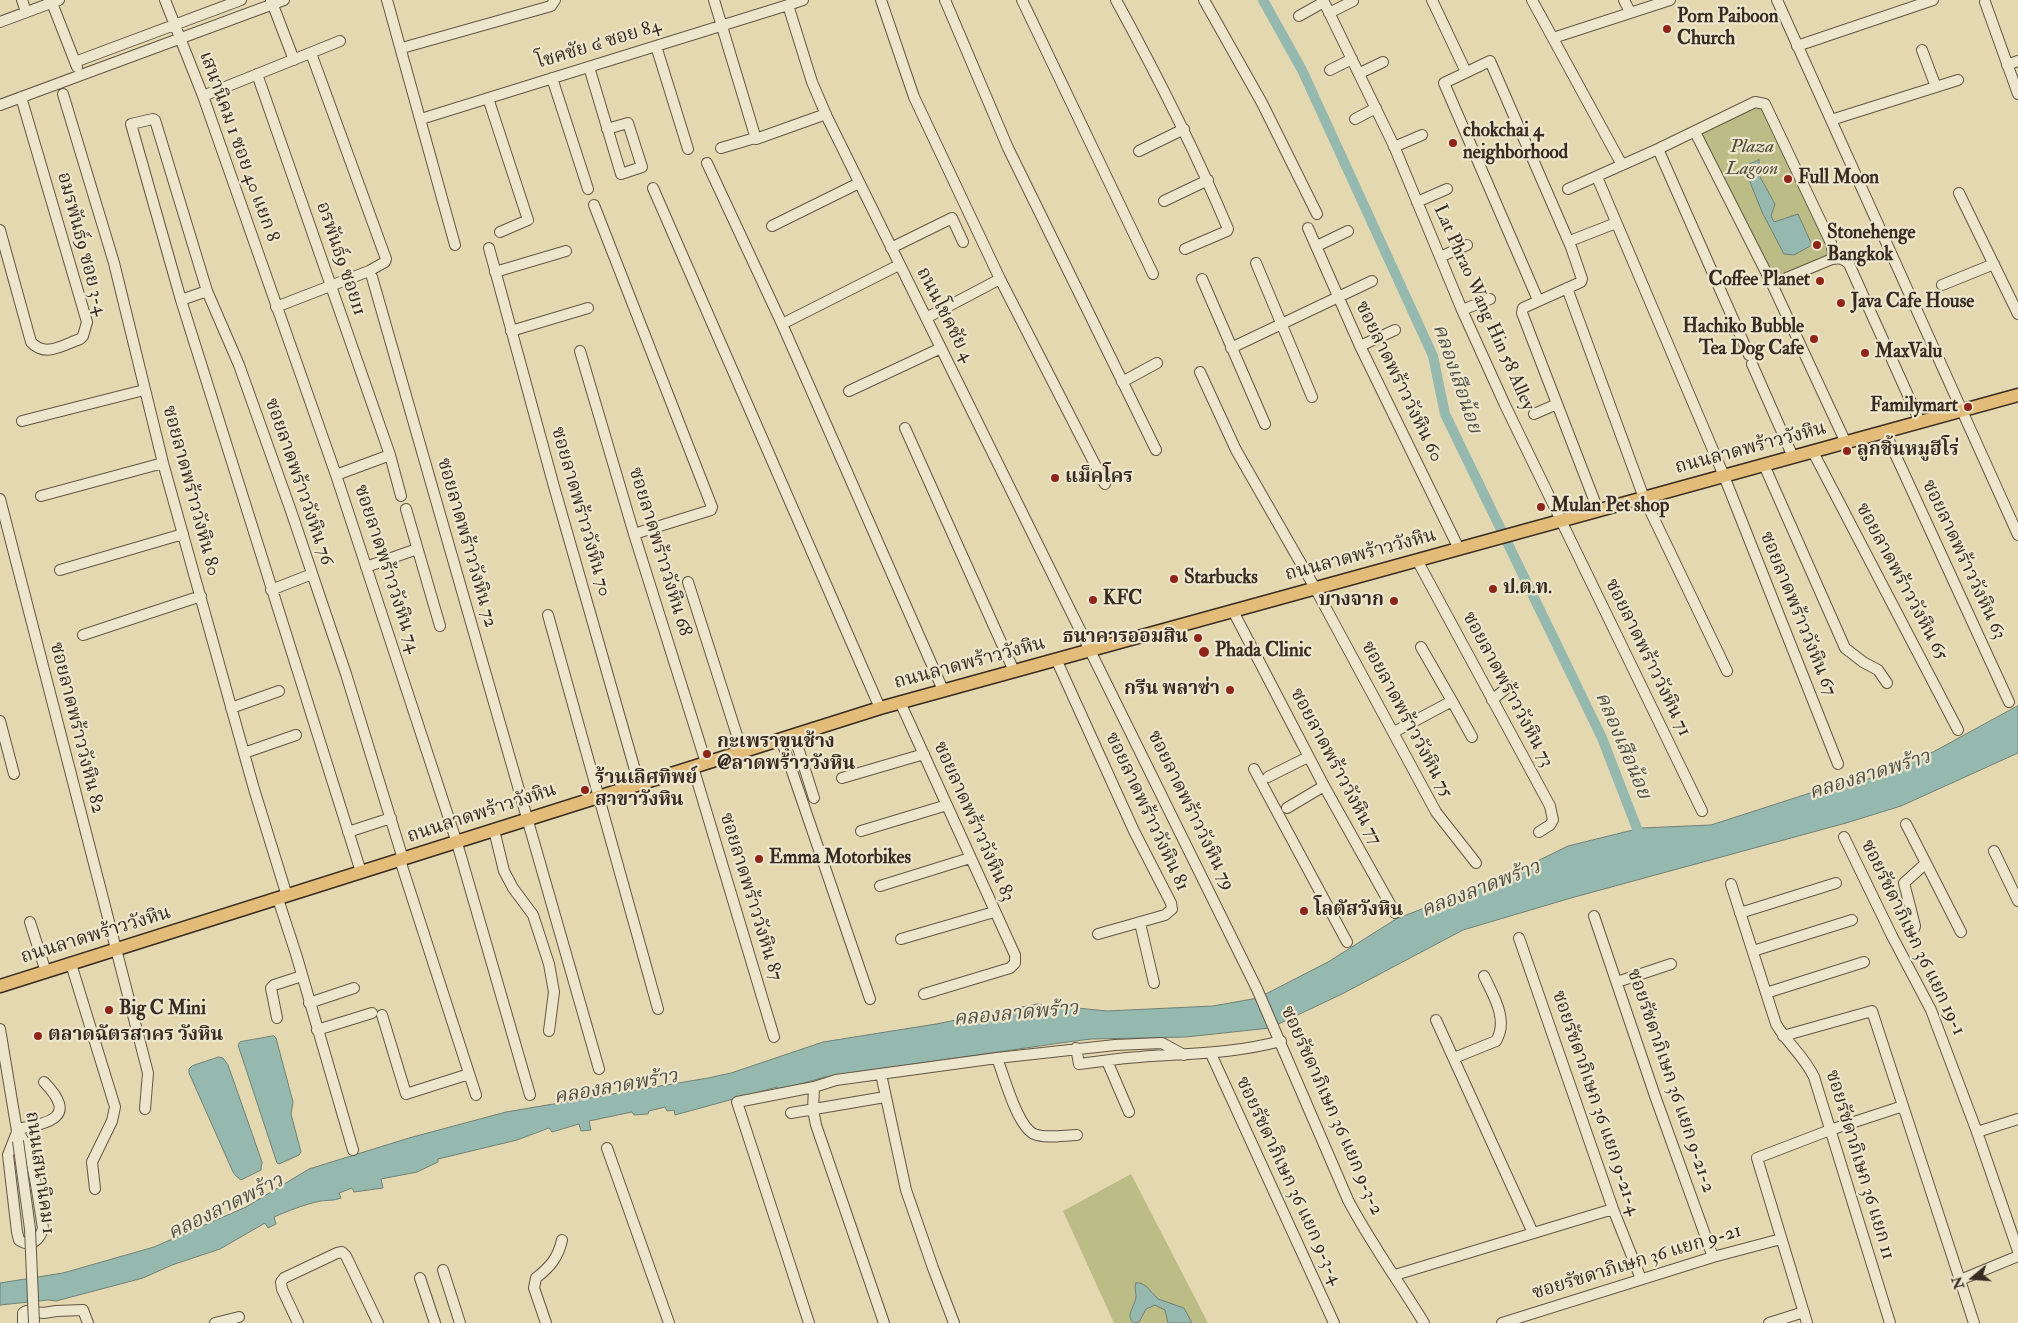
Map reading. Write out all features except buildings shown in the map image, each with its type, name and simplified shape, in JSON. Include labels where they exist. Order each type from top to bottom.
[{"type":"main road","name":"ถนนลาดพร้าววังหิน","points":[[0,986],[900,702],[2018,395]]},
{"type":"street","points":[[22,0],[26,12]]},
{"type":"street","name":"เสนานิคม 1 ซอย 40 แยก 8","points":[[165,0],[203,96],[276,307]]},
{"type":"street","points":[[75,62],[240,0]]},
{"type":"street","points":[[0,105],[272,2],[284,0]]},
{"type":"street","points":[[387,0],[402,48],[455,245]]},
{"type":"street","points":[[402,48],[551,6],[555,0]]},
{"type":"street","points":[[714,0],[755,138]]},
{"type":"street","points":[[788,5],[803,0]]},
{"type":"street","points":[[880,0],[914,97],[1000,279],[1105,484]]},
{"type":"street","points":[[945,0],[1008,148],[1156,450]]},
{"type":"street","points":[[1022,0],[1153,274]]},
{"type":"street","points":[[1116,0],[1184,129],[1208,180],[1228,230],[1185,249]]},
{"type":"street","points":[[1204,0],[1262,103],[1317,214]]},
{"type":"street","points":[[1432,0],[1466,72]]},
{"type":"street","points":[[1532,0],[1622,165]]},
{"type":"street","points":[[1624,0],[1630,12]]},
{"type":"street","points":[[1553,38],[1670,0]]},
{"type":"street","points":[[1777,0],[1964,411],[2018,535]]},
{"type":"street","points":[[1797,46],[1933,0]]},
{"type":"street","points":[[0,22],[56,1],[80,76]]},
{"type":"street","points":[[1299,16],[1323,1]]},
{"type":"street","name":"Lat Phrao Wang Hin 58 Alley","points":[[1323,1],[1394,147],[1462,310],[1560,521]]},
{"type":"street","points":[[1329,13],[1353,1]]},
{"type":"street","points":[[272,2],[294,60]]},
{"type":"street","points":[[1985,2],[2018,94]]},
{"type":"street","name":"โชคชัย ๔ ซอย 84","points":[[421,119],[788,5]]},
{"type":"street","name":"ถนนโชคชัย 4","points":[[788,5],[812,82],[826,114],[899,266],[1091,650]]},
{"type":"street","points":[[203,96],[340,41]]},
{"type":"street","points":[[656,46],[688,149]]},
{"type":"street","points":[[1922,50],[1936,87]]},
{"type":"street","points":[[276,307],[369,271],[385,262],[311,53]]},
{"type":"street","points":[[1330,70],[1352,59]]},
{"type":"street","points":[[2007,65],[2018,61]]},
{"type":"street","points":[[1360,74],[1383,62]]},
{"type":"street","points":[[1538,300],[1444,83],[1490,62],[1567,238],[1582,279],[1580,282],[1523,308],[1522,313],[1598,510]]},
{"type":"street","points":[[589,67],[607,129],[621,174],[642,167],[628,123],[607,129]]},
{"type":"street","name":"อรพันธ์9 ซอย11","points":[[257,74],[390,455],[402,496]]},
{"type":"street","points":[[552,78],[588,188]]},
{"type":"street","points":[[1832,120],[1958,80]]},
{"type":"street","name":"ซอยลาดพร้าววังหิน 80","points":[[62,94],[114,264],[163,463],[244,753],[316,1030],[352,1150]]},
{"type":"street","name":"อมรพันธ์9 ซอย 3-4","points":[[0,230],[28,335],[35,348],[48,351],[80,339],[83,336],[87,322],[21,97]]},
{"type":"street","points":[[488,98],[528,220],[500,232]]},
{"type":"street","points":[[1568,189],[1695,132],[1756,102],[1764,104],[1831,243],[1832,259]]},
{"type":"street","points":[[1355,119],[1376,108]]},
{"type":"street","points":[[721,148],[755,138],[757,140],[826,114]]},
{"type":"street","name":"ซอยลาดพร้าววังหิน 76","points":[[181,300],[130,125],[154,119],[207,291],[239,366],[346,674],[476,1095]]},
{"type":"street","points":[[1139,151],[1184,129]]},
{"type":"street","points":[[1695,132],[1772,284],[1846,442]]},
{"type":"street","points":[[1394,147],[1422,135]]},
{"type":"street","points":[[1658,149],[1794,457]]},
{"type":"street","points":[[706,163],[782,324],[943,690]]},
{"type":"street","name":"ซอยลาดพร้าววังหิน 67","points":[[1597,177],[1724,476],[1838,764]]},
{"type":"street","points":[[1164,201],[1208,180]]},
{"type":"street","points":[[772,226],[859,183]]},
{"type":"street","points":[[653,188],[880,708]]},
{"type":"street","points":[[1417,202],[1446,188]]},
{"type":"street","points":[[1959,193],[2018,314]]},
{"type":"street","points":[[594,205],[712,507],[711,510],[634,534]]},
{"type":"street","points":[[891,248],[952,218],[963,242]]},
{"type":"street","points":[[1575,239],[1616,223]]},
{"type":"street","name":"ซอยลาดพร้าววังหิน 60","points":[[1308,228],[1360,346],[1459,548]]},
{"type":"street","points":[[1317,246],[1348,231]]},
{"type":"street","points":[[1440,257],[1467,245]]},
{"type":"street","name":"ซอยลาดพร้าววังหิน 70","points":[[489,248],[639,784]]},
{"type":"street","points":[[495,272],[566,251]]},
{"type":"street","points":[[1772,284],[1832,259],[1840,258],[1849,264],[1920,422]]},
{"type":"street","points":[[1256,263],[1312,398]]},
{"type":"street","points":[[1942,285],[1994,264]]},
{"type":"street","points":[[782,324],[899,266]]},
{"type":"street","name":"ซอยลาดพร้าววังหิน 72","points":[[372,277],[526,820],[599,1069]]},
{"type":"street","points":[[926,318],[1000,279]]},
{"type":"street","points":[[1202,279],[1265,424]]},
{"type":"street","points":[[1231,348],[1372,282]]},
{"type":"street","points":[[1567,288],[1644,498],[1727,671]]},
{"type":"street","points":[[207,291],[181,300],[361,872]]},
{"type":"street","points":[[1462,310],[1490,299]]},
{"type":"street","name":"ซอยลาดพร้าววังหิน 74","points":[[276,307],[336,475],[457,843],[530,1094]]},
{"type":"street","points":[[511,331],[588,308]]},
{"type":"street","points":[[1360,346],[1395,330]]},
{"type":"street","points":[[849,391],[941,348]]},
{"type":"street","name":"ซอยลาดพร้าววังหิน 68","points":[[580,351],[700,765]]},
{"type":"street","points":[[1122,382],[1157,363]]},
{"type":"street","name":"ซอยลาดพร้าววังหิน 75","points":[[1200,372],[1236,450],[1394,732],[1436,812],[1476,863]]},
{"type":"street","points":[[22,421],[144,390]]},
{"type":"street","points":[[1534,414],[1557,404]]},
{"type":"street","points":[[904,428],[1014,671]]},
{"type":"street","name":"ซอยลาดพร้าววังหิน 63","points":[[1885,432],[2009,702]]},
{"type":"street","name":"ซอยลาดพร้าววังหิน 65","points":[[1813,452],[1958,730]]},
{"type":"street","points":[[336,475],[390,455]]},
{"type":"street","points":[[41,496],[163,463]]},
{"type":"street","points":[[1764,465],[1845,648],[1863,662],[1876,668],[1887,683]]},
{"type":"street","name":"ซอยลาดพร้าววังหิน 82","points":[[0,499],[148,1073],[145,1109]]},
{"type":"street","points":[[406,509],[440,626]]},
{"type":"street","name":"ซอยลาดพร้าววังหิน 71","points":[[1560,521],[1702,811]]},
{"type":"street","points":[[60,570],[183,534]]},
{"type":"street","points":[[366,567],[417,549]]},
{"type":"street","name":"ซอยลาดพร้าววังหิน 73","points":[[1417,560],[1550,806],[1553,820],[1550,825],[1539,832]]},
{"type":"street","points":[[271,590],[312,574]]},
{"type":"street","points":[[688,582],[742,751]]},
{"type":"street","points":[[83,635],[201,596]]},
{"type":"street","name":"ซอยลาดพร้าววังหิน 77","points":[[1233,611],[1324,786],[1395,913]]},
{"type":"street","points":[[548,615],[658,1009]]},
{"type":"street","points":[[1421,647],[1472,736]]},
{"type":"street","name":"ซอยลาดพร้าววังหิน 79","points":[[1091,650],[1257,989]]},
{"type":"street","name":"ซอยลาดพร้าววังหิน 81","points":[[1056,660],[1134,831],[1171,903],[1172,909],[1165,915],[1098,934]]},
{"type":"street","points":[[1492,700],[1509,686]]},
{"type":"street","points":[[231,708],[280,691]]},
{"type":"street","points":[[1394,732],[1452,701]]},
{"type":"street","name":"ซอยลาดพร้าววังหิน 83","points":[[900,702],[1015,955],[1015,963],[1010,968],[924,994]]},
{"type":"street","points":[[0,721],[14,774]]},
{"type":"street","points":[[244,753],[296,735]]},
{"type":"street","points":[[794,735],[814,798]]},
{"type":"street","points":[[781,739],[870,1000]]},
{"type":"street","points":[[842,778],[924,754]]},
{"type":"street","points":[[1268,777],[1308,756]]},
{"type":"street","name":"ซอยลาดพร้าววังหิน 87","points":[[700,765],[774,1037]]},
{"type":"street","points":[[1254,769],[1347,942]]},
{"type":"street","points":[[1287,808],[1324,786]]},
{"type":"street","points":[[861,831],[947,805]]},
{"type":"street","points":[[348,832],[391,818]]},
{"type":"street","points":[[1906,824],[1961,932]]},
{"type":"street","points":[[494,830],[504,871],[513,888],[533,915],[549,964],[554,992],[549,1031]]},
{"type":"street","name":"ซอยรัชดาภิเษก 36 แยก 19-1","points":[[1844,837],[1892,936],[1931,1010],[1977,1132],[2018,1251]]},
{"type":"street","points":[[1994,851],[2018,901]]},
{"type":"street","points":[[880,886],[970,858]]},
{"type":"street","points":[[1914,929],[1915,926],[1904,884],[1925,864]]},
{"type":"street","points":[[1740,913],[1836,883]]},
{"type":"street","name":"ซอยรัชดาภิเษก 36 แยก 11","points":[[1731,884],[1776,1024],[1783,1036],[1810,1068],[1890,1323]]},
{"type":"street","points":[[901,940],[994,912]]},
{"type":"street","name":"ซอยรัชดาภิเษก 36 แยก 9-21-2","points":[[1594,916],[1713,1257]]},
{"type":"street","points":[[1752,951],[1852,920]]},
{"type":"street","points":[[30,922],[46,972]]},
{"type":"street","points":[[1140,923],[1154,984]]},
{"type":"street","name":"ซอยรัชดาภิเษก 36 แยก 9-21-4","points":[[1519,938],[1612,1209],[1640,1279]]},
{"type":"street","points":[[1766,993],[1864,962]]},
{"type":"street","points":[[71,964],[115,1107],[112,1121],[92,1162],[95,1189]]},
{"type":"street","points":[[1616,982],[1671,964]]},
{"type":"street","points":[[278,1018],[271,988],[274,985],[302,976]]},
{"type":"street","points":[[1454,1058],[1496,1041],[1499,1036],[1501,1021],[1498,1008],[1484,976]]},
{"type":"street","points":[[309,1002],[354,988]]},
{"type":"street","name":"ซอยรัชดาภิเษก 36 แยก 9-3-2","points":[[1257,989],[1348,1200],[1424,1323]]},
{"type":"street","points":[[1783,1036],[1872,1011],[1974,1323]]},
{"type":"street","points":[[316,1030],[377,1014],[406,1094],[469,1074]]},
{"type":"street","points":[[1436,1020],[1533,1233]]},
{"type":"street","name":"ถนนเสนานิคม 1","points":[[0,1032],[30,1229],[34,1323]]},
{"type":"street","points":[[1076,1048],[1078,1064],[1184,1054],[1211,1054],[1251,1049],[1281,1041]]},
{"type":"street","points":[[810,1323],[737,1102],[814,1087],[836,1080],[1076,1048],[1162,1043],[1184,1054]]},
{"type":"street","name":"ซอยรัชดาภิเษก 36 แยก 9-3-4","points":[[1211,1054],[1334,1323]]},
{"type":"street","points":[[997,1058],[1020,1117],[1028,1129],[1036,1135],[1077,1135]]},
{"type":"street","points":[[1107,1061],[1129,1112]]},
{"type":"street","points":[[880,1074],[906,1190],[954,1323]]},
{"type":"street","points":[[17,1134],[23,1136],[29,1150],[42,1228],[40,1237],[35,1242],[24,1243],[19,1240],[8,1155],[17,1134],[53,1120],[58,1116],[60,1108],[53,1091],[44,1082]]},
{"type":"street","points":[[814,1087],[813,1110],[816,1126],[884,1323]]},
{"type":"street","points":[[791,1113],[885,1097]]},
{"type":"street","points":[[1807,1323],[1757,1158],[1830,1130],[1903,1106]]},
{"type":"street","points":[[1977,1132],[2018,1119]]},
{"type":"street","points":[[607,1148],[669,1323]]},
{"type":"street","points":[[1395,1275],[1612,1209]]},
{"type":"street","name":"ซอยรัชดาภิเษก 36 แยก 9-21","points":[[1502,1323],[1713,1257],[1782,1239]]},
{"type":"street","points":[[546,1323],[534,1288],[536,1278],[550,1267],[559,1253],[562,1240]]},
{"type":"street","points":[[298,1323],[282,1289],[281,1282],[284,1278],[342,1252],[346,1256],[378,1323]]},
{"type":"street","points":[[1960,1280],[2018,1256]]},
{"type":"street","points":[[442,1270],[460,1323]]},
{"type":"street","points":[[420,1278],[435,1323]]},
{"type":"street","points":[[24,1323],[24,1311],[43,1318],[56,1311],[83,1310],[88,1323]]},
{"type":"street","points":[[1769,1323],[1804,1312]]},
{"type":"street","points":[[215,1323],[239,1316]]},
{"type":"green space","name":"Plaza Lagoon","points":[[1765,103],[1840,261],[1806,277],[1807,280],[1798,285],[1795,278],[1776,287],[1701,136],[1704,130],[1755,105]]},
{"type":"green space","points":[[1131,1174],[1208,1323],[1114,1323],[1063,1211]]},
{"type":"water","points":[[1759,160],[1759,175],[1775,204],[1771,216],[1774,222],[1798,214],[1812,245],[1794,255],[1784,254],[1762,212],[1744,167]]},
{"type":"water","name":"คลองลาดพร้าว","points":[[2018,706],[2018,753],[1901,806],[1463,930],[1342,994],[1270,1028],[1186,1037],[1091,1039],[1060,1043],[825,1077],[779,1090],[777,1087],[675,1115],[674,1110],[667,1111],[665,1107],[649,1111],[648,1114],[634,1115],[632,1112],[589,1121],[591,1130],[581,1131],[579,1124],[552,1132],[549,1128],[517,1140],[438,1159],[438,1162],[417,1172],[381,1179],[383,1188],[354,1192],[352,1188],[339,1193],[341,1198],[315,1202],[297,1208],[274,1217],[276,1224],[268,1228],[265,1223],[220,1249],[172,1265],[143,1278],[56,1301],[48,1300],[0,1305],[0,1283],[63,1273],[154,1247],[246,1207],[309,1169],[409,1138],[506,1112],[708,1078],[731,1073],[823,1042],[936,1024],[1037,1004],[1107,1011],[1213,1006],[1258,998],[1328,962],[1396,919],[1507,876],[1568,846],[1641,828],[1711,825],[1838,784],[1868,779],[1933,752]]},
{"type":"water","points":[[274,1036],[293,1102],[291,1114],[301,1152],[299,1155],[279,1164],[277,1163],[238,1045],[240,1042]]},
{"type":"water","points":[[219,1057],[223,1058],[228,1065],[262,1162],[261,1170],[241,1180],[233,1172],[189,1073],[189,1069],[192,1066]]},
{"type":"water","points":[[1136,1283],[1146,1286],[1158,1299],[1184,1308],[1192,1323],[1168,1323],[1165,1310],[1155,1305],[1146,1309],[1139,1322],[1134,1323],[1131,1320],[1130,1314],[1136,1299]]},
{"type":"waterway","name":"คลองเสือน้อย","points":[[1263,0],[1302,70],[1433,356],[1445,414],[1602,738],[1641,839]]},
{"type":"place","name":"Porn Paiboon Church","points":[[1667,29]]},
{"type":"place","name":"chokchai 4 neighborhood","points":[[1453,143]]},
{"type":"place","name":"Full Moon","points":[[1788,179]]},
{"type":"place","name":"Stonehenge Bangkok","points":[[1817,245]]},
{"type":"place","name":"Coffee Planet","points":[[1820,281]]},
{"type":"place","name":"Java Cafe House","points":[[1841,303]]},
{"type":"place","name":"Hachiko Bubble Tea Dog Cafe","points":[[1814,339]]},
{"type":"place","name":"MaxValu","points":[[1865,353]]},
{"type":"place","name":"Familymart","points":[[1968,407]]},
{"type":"place","name":"ลูกชิ้นหมูฮีโร่","points":[[1847,451]]},
{"type":"place","name":"แม็คโคร","points":[[1055,478]]},
{"type":"place","name":"Mulan Pet shop","points":[[1541,507]]},
{"type":"place","name":"Starbucks","points":[[1174,579]]},
{"type":"place","name":"ป.ต.ท.","points":[[1493,589]]},
{"type":"place","name":"KFC","points":[[1093,600]]},
{"type":"place","name":"บางจาก","points":[[1394,601]]},
{"type":"place","name":"ธนาคารออมสิน","points":[[1198,638]]},
{"type":"place","name":"Phada Clinic","points":[[1204,652]]},
{"type":"place","name":"กรีน พลาซ่า","points":[[1230,690]]},
{"type":"place","name":"กะเพราขุนช้าง @ลาดพร้าววังหิน","points":[[707,754]]},
{"type":"place","name":"ร้านเลิศทิพย์ สาขาวังหิน","points":[[585,790]]},
{"type":"place","name":"Emma Motorbikes","points":[[759,859]]},
{"type":"place","name":"โลตัสวังหิน","points":[[1304,911]]},
{"type":"place","name":"Big C Mini","points":[[109,1010]]},
{"type":"place","name":"ตลาดฉัตรสาคร วังหิน","points":[[38,1036]]}]
